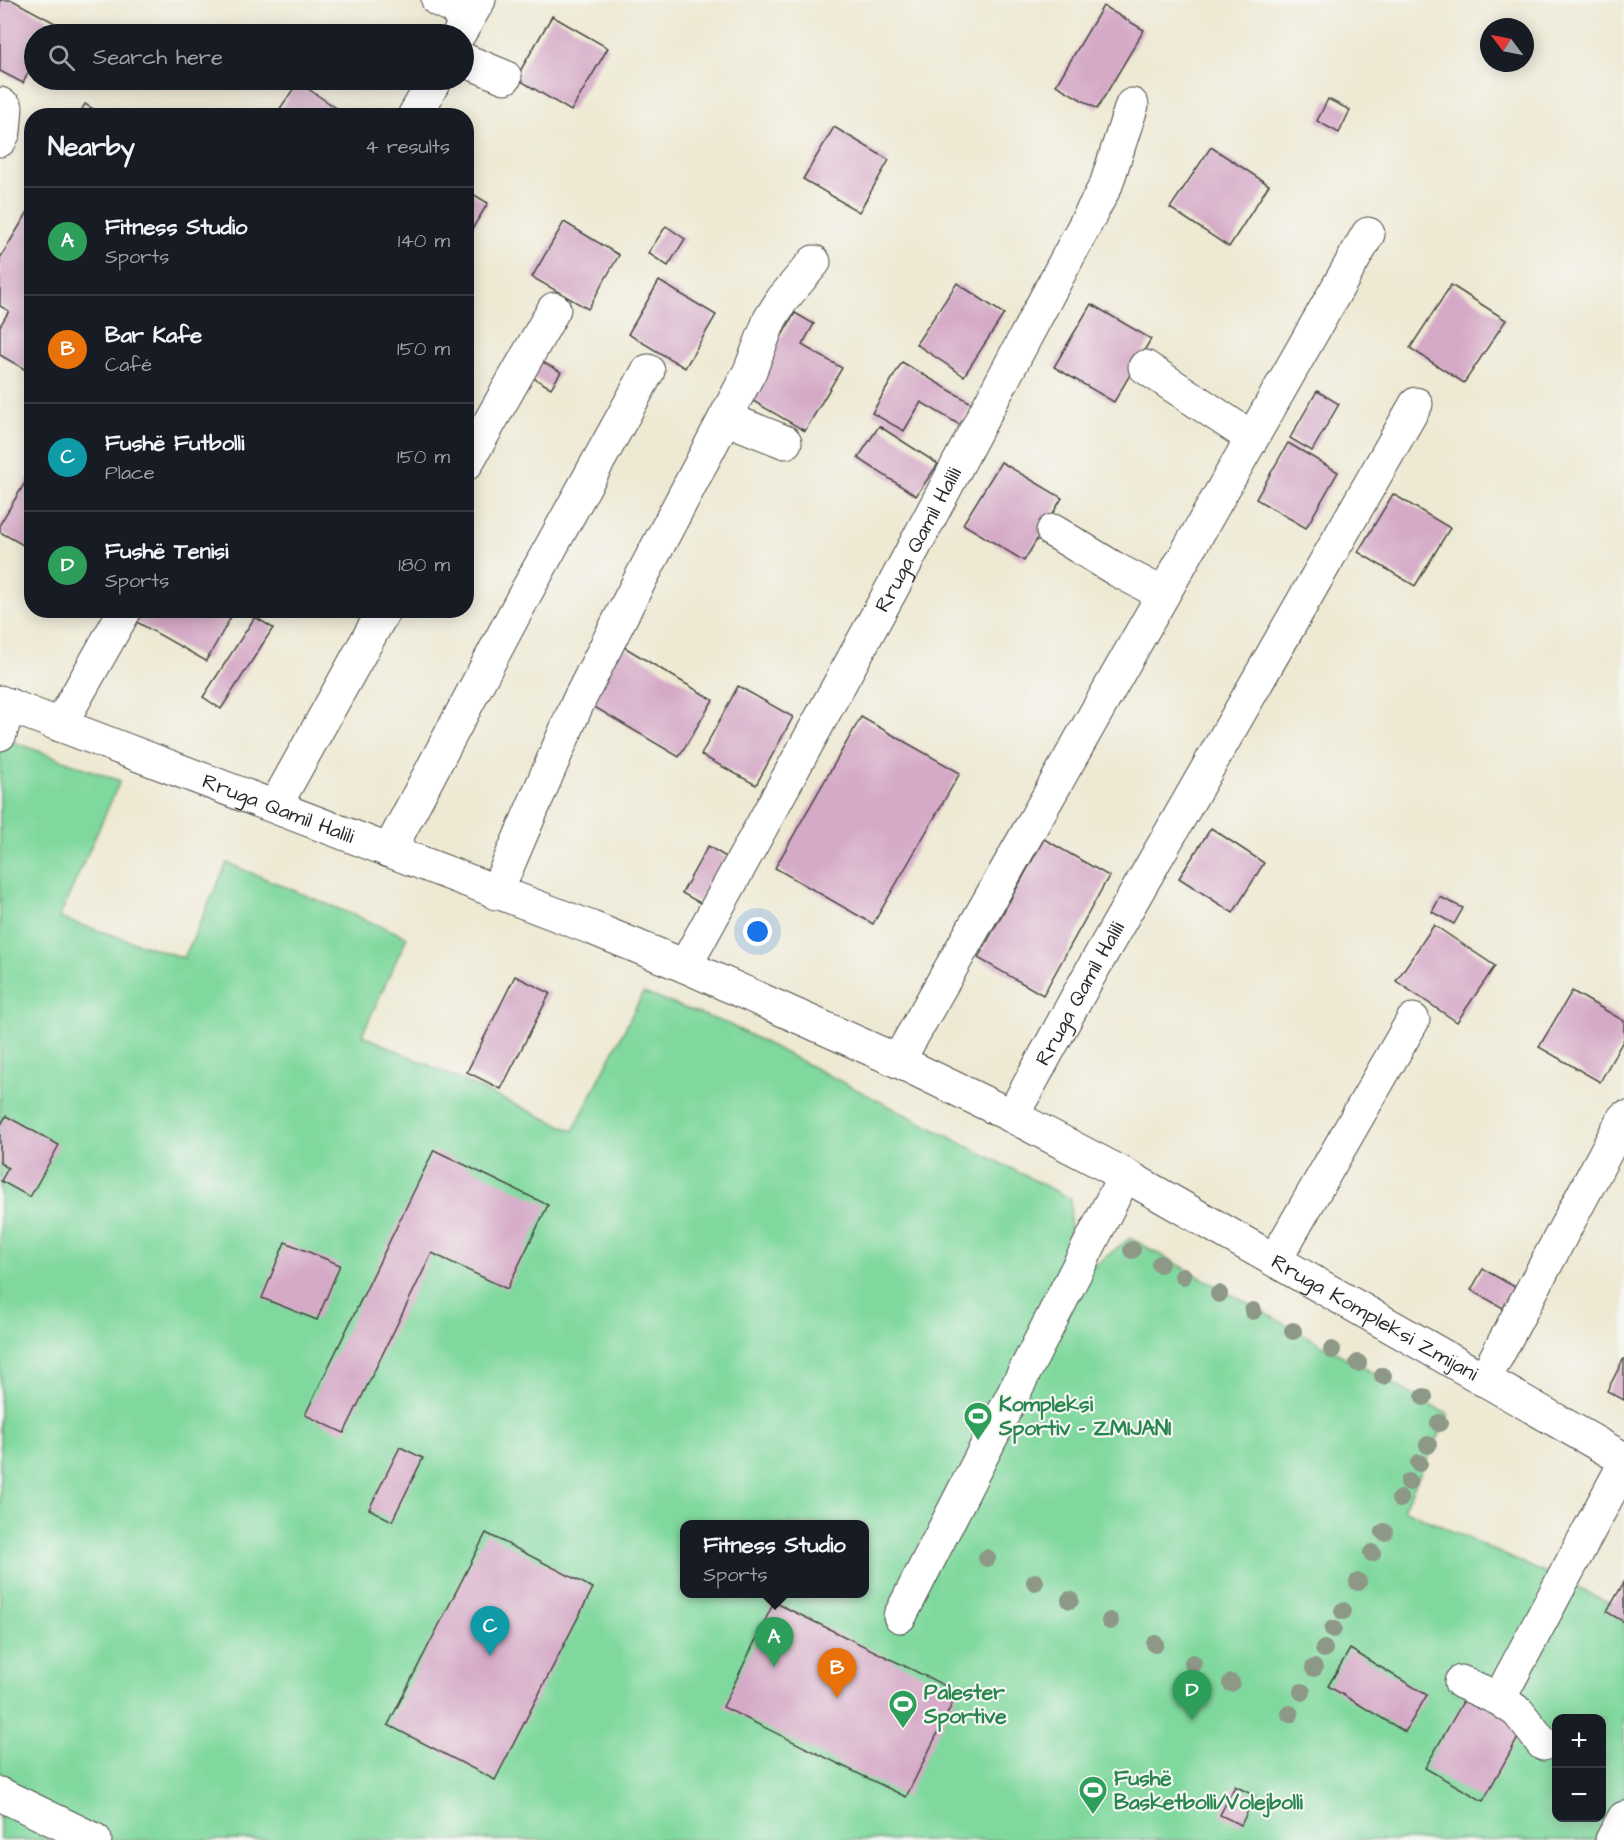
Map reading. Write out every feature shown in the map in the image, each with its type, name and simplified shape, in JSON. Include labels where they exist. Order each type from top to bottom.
[{"type":"main road","points":[[438,0],[453,7],[468,19]]},
{"type":"main road","points":[[474,64],[505,77]]},
{"type":"main road","points":[[419,108],[429,90]]},
{"type":"main road","points":[[0,104],[6,108],[4,132],[0,140]]},
{"type":"main road","name":"Rruga Qamil Halili","points":[[685,966],[895,583],[1106,185],[1132,105]]},
{"type":"main road","points":[[898,1061],[1368,234]]},
{"type":"main road","points":[[496,893],[578,702],[750,371],[770,319],[782,300],[814,262]]},
{"type":"main road","points":[[474,450],[554,309]]},
{"type":"main road","points":[[1145,368],[1252,438]]},
{"type":"main road","points":[[389,851],[524,596],[648,371]]},
{"type":"main road","name":"Rruga Qamil Halili","points":[[1012,1116],[1097,962],[1416,404]]},
{"type":"main road","points":[[725,418],[785,442]]},
{"type":"main road","points":[[1053,531],[1117,570],[1163,594]]},
{"type":"main road","points":[[60,725],[120,618]]},
{"type":"main road","points":[[275,806],[380,618]]},
{"type":"main road","name":"Rruga Qamil Halili","points":[[3,714],[60,725],[592,928],[685,966],[898,1061],[1012,1116],[1125,1175]]},
{"type":"main road","points":[[1275,1260],[1413,1020]]},
{"type":"main road","points":[[1484,1380],[1624,1118]]},
{"type":"main road","points":[[900,1616],[1125,1175]]},
{"type":"main road","name":"Rruga Kompleksi Zmijani","points":[[1125,1175],[1624,1459]]},
{"type":"main road","points":[[1499,1699],[1624,1465]]},
{"type":"main road","points":[[1461,1682],[1499,1699],[1518,1712],[1543,1744]]},
{"type":"main road","points":[[0,1794],[95,1840]]},
{"type":"main road","points":[[1612,1840],[1624,1818]]},
{"type":"green space","points":[[0,737],[120,781],[59,918],[184,958],[227,863],[407,937],[362,1035],[573,1131],[643,993],[728,1024],[1071,1199],[1069,1254],[1094,1266],[1130,1238],[1449,1415],[1403,1509],[1624,1609],[1624,1840],[0,1840]]},
{"type":"building","points":[[0,0],[12,0],[55,23],[24,24],[23,83],[0,71]]},
{"type":"building","points":[[1103,6],[1144,30],[1097,109],[1056,85]]},
{"type":"building","points":[[552,16],[608,48],[571,111],[516,78]]},
{"type":"building","points":[[293,90],[310,90],[336,108],[280,108]]},
{"type":"building","points":[[1328,99],[1350,110],[1339,133],[1317,121]]},
{"type":"building","points":[[834,127],[889,160],[859,212],[803,179]]},
{"type":"building","points":[[1211,147],[1269,185],[1229,247],[1170,208]]},
{"type":"building","points":[[474,195],[488,203],[474,226]]},
{"type":"building","points":[[24,218],[24,369],[0,355],[0,326],[9,311],[0,306],[0,258]]},
{"type":"building","points":[[564,222],[619,255],[588,309],[532,277]]},
{"type":"building","points":[[666,226],[685,239],[668,266],[648,253]]},
{"type":"building","points":[[659,281],[716,315],[685,368],[628,334]]},
{"type":"building","points":[[957,283],[1004,314],[964,376],[916,344]]},
{"type":"building","points":[[1451,285],[1506,320],[1464,383],[1410,348]]},
{"type":"building","points":[[1091,304],[1151,339],[1114,402],[1054,367]]},
{"type":"building","points":[[795,313],[814,324],[802,345],[842,368],[805,431],[746,397]]},
{"type":"building","points":[[537,359],[561,372],[551,388],[528,375]]},
{"type":"building","points":[[902,362],[973,404],[960,425],[921,402],[904,431],[872,413]]},
{"type":"building","points":[[1317,391],[1339,404],[1312,451],[1290,438]]},
{"type":"building","points":[[879,426],[938,464],[916,496],[858,458]]},
{"type":"building","points":[[1288,443],[1338,472],[1306,528],[1256,499]]},
{"type":"building","points":[[1001,462],[1062,498],[1024,561],[963,524]]},
{"type":"building","points":[[24,484],[24,546],[0,532],[0,524]]},
{"type":"building","points":[[1393,494],[1450,528],[1415,586],[1358,552]]},
{"type":"building","points":[[137,618],[230,618],[206,661],[135,621]]},
{"type":"building","points":[[254,618],[273,628],[221,709],[203,697]]},
{"type":"building","points":[[619,644],[713,700],[679,757],[586,702]]},
{"type":"building","points":[[738,686],[793,717],[756,785],[701,755]]},
{"type":"building","points":[[861,717],[960,773],[873,924],[775,868]]},
{"type":"building","points":[[1211,828],[1264,863],[1233,913],[1179,878]]},
{"type":"building","points":[[1044,839],[1109,876],[1043,995],[978,958]]},
{"type":"building","points":[[708,846],[728,858],[702,904],[682,893]]},
{"type":"building","points":[[1440,897],[1463,908],[1454,924],[1432,912]]},
{"type":"building","points":[[1434,925],[1495,966],[1457,1022],[1396,981]]},
{"type":"building","points":[[515,976],[550,993],[501,1089],[467,1072]]},
{"type":"building","points":[[1572,991],[1624,1021],[1624,1039],[1600,1082],[1539,1047]]},
{"type":"building","points":[[6,1116],[59,1145],[30,1197],[1,1181],[8,1168],[0,1163],[0,1126]]},
{"type":"building","points":[[434,1150],[548,1205],[507,1289],[432,1253],[344,1433],[305,1415]]},
{"type":"building","points":[[285,1242],[340,1265],[317,1320],[262,1298]]},
{"type":"building","points":[[1483,1269],[1515,1287],[1503,1308],[1471,1290]]},
{"type":"building","points":[[1624,1358],[1624,1400],[1607,1391]]},
{"type":"building","points":[[400,1447],[423,1458],[392,1521],[369,1509]]},
{"type":"building","points":[[486,1533],[593,1588],[495,1780],[388,1725]]},
{"type":"building","points":[[1624,1582],[1624,1622],[1607,1612]]},
{"type":"building","points":[[774,1602],[958,1692],[906,1797],[723,1707]]},
{"type":"building","points":[[1350,1649],[1427,1695],[1405,1732],[1328,1686]]},
{"type":"building","points":[[1467,1695],[1524,1727],[1483,1801],[1425,1768]]},
{"type":"building","points":[[1235,1786],[1255,1796],[1241,1825],[1220,1815]]},
{"type":"place","name":"Kompleksi Sportiv - ZMIJANI","points":[[978,1442]]},
{"type":"place","name":"Fushë Futbolli","points":[[490,1656]]},
{"type":"place","name":"Fitness Studio","points":[[774,1667]]},
{"type":"place","name":"Bar Kafe","points":[[837,1698]]},
{"type":"place","name":"Fushë Tenisi","points":[[1192,1720]]},
{"type":"place","name":"Palester Sportive","points":[[903,1730]]},
{"type":"place","name":"Fushë Basketbolli/Volejbolli","points":[[1093,1816]]}]
